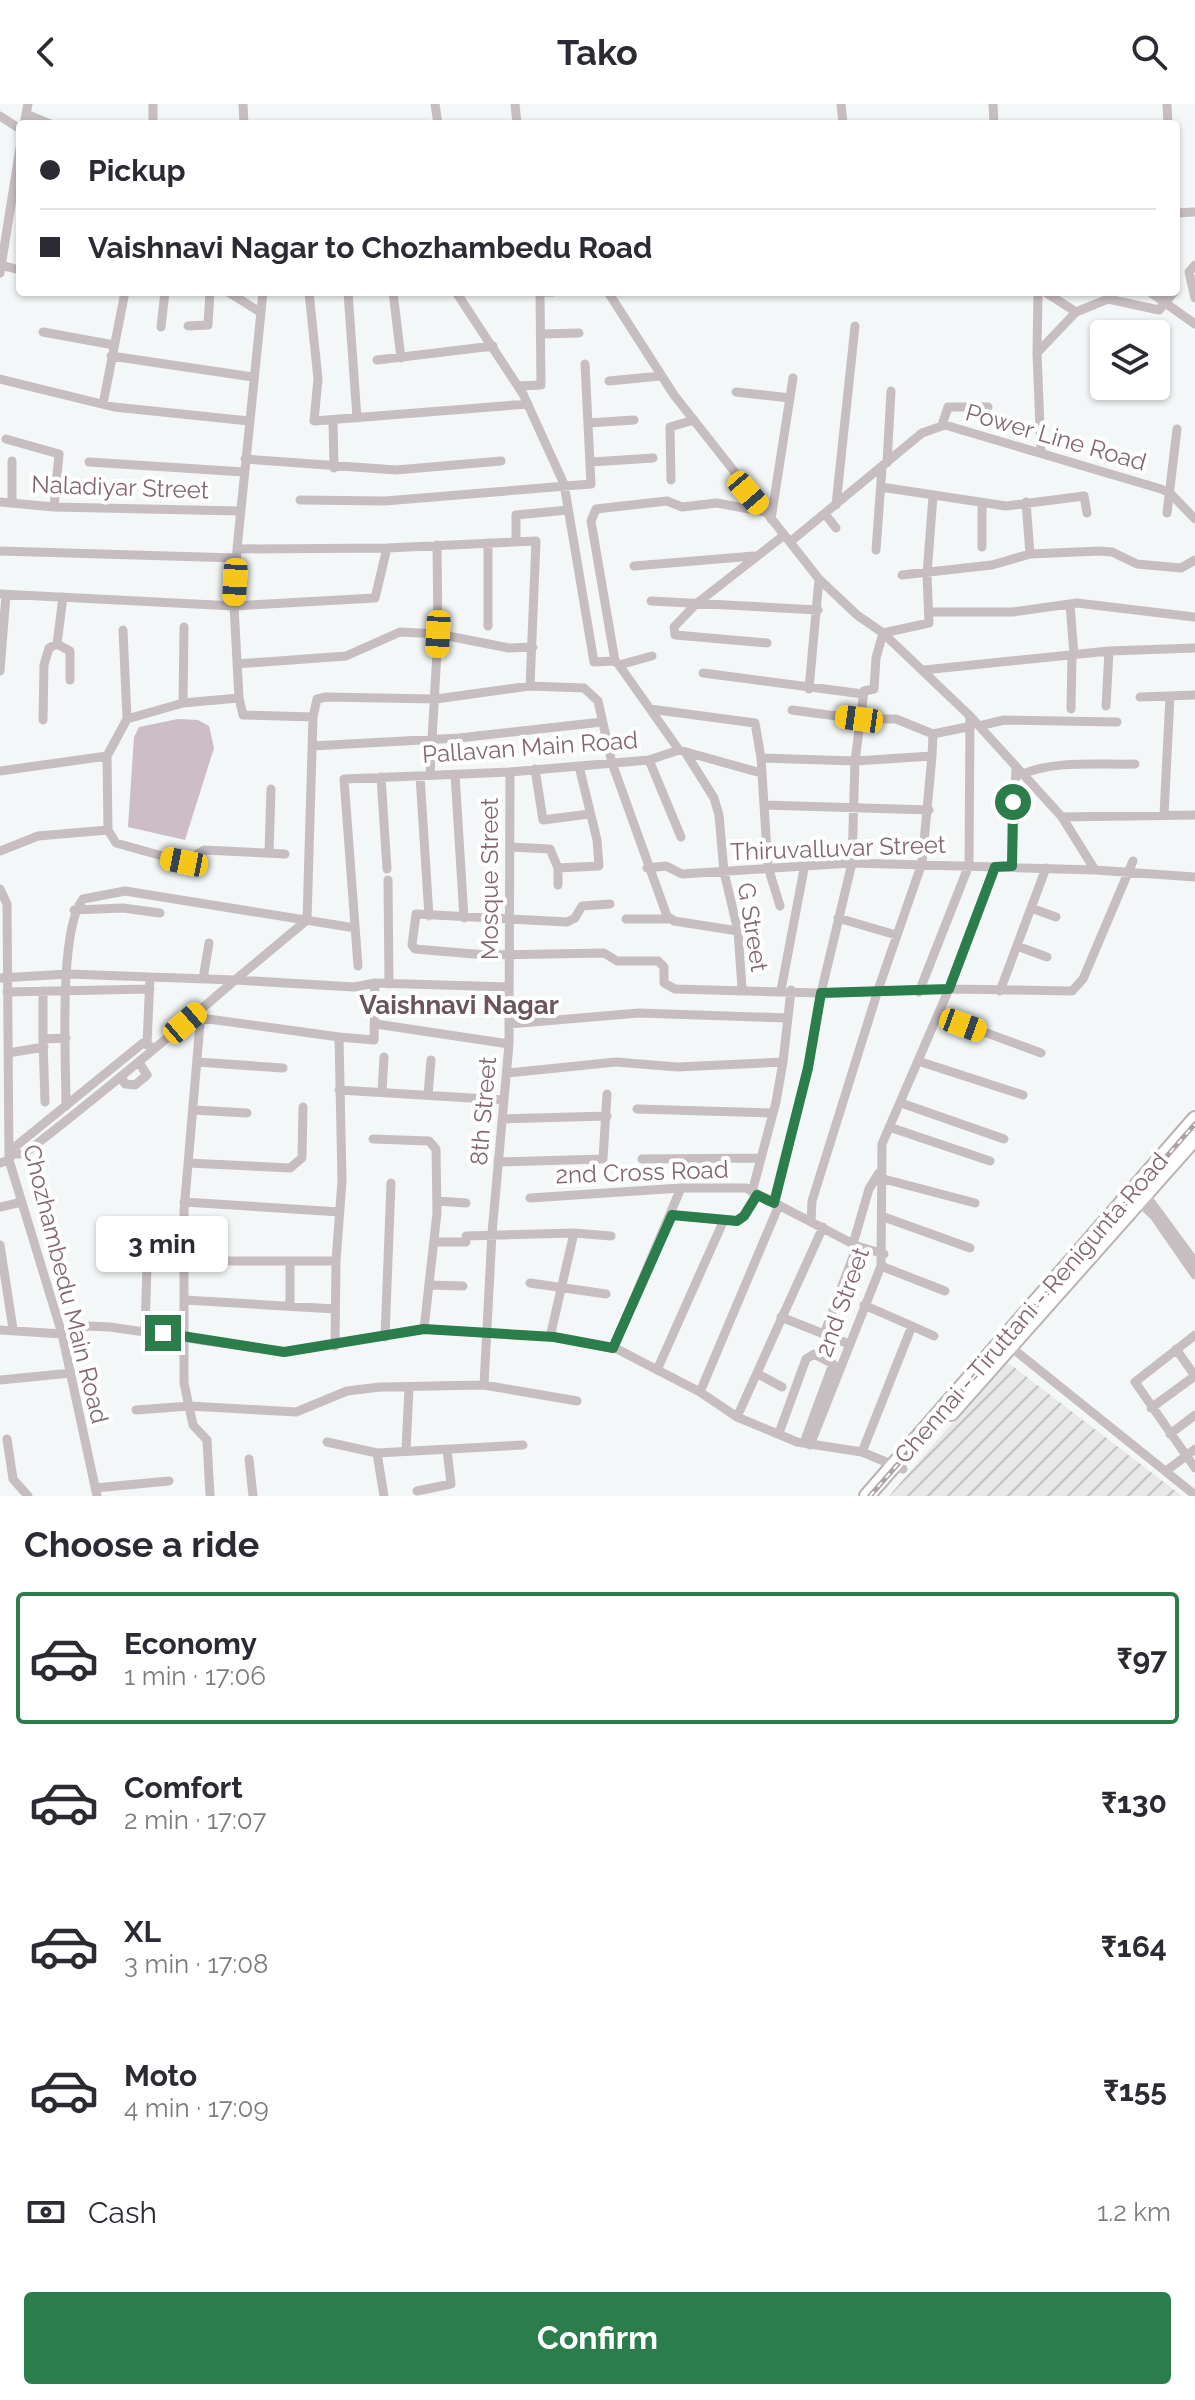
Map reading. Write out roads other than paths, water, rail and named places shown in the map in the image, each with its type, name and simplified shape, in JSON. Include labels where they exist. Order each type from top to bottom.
[{"type":"highway","name":"Chennai - Tiruttani - Renigunta Road","points":[[1005,1342],[1195,1119]]},
{"type":"highway","name":"Chennai - Tiruttani - Renigunta Road","points":[[867,1496],[1195,1138]]},
{"type":"highway","name":"Chennai - Tiruttani - Renigunta Road","points":[[880,1496],[892,1467]]},
{"type":"street","points":[[1,269],[16,173]]},
{"type":"street","points":[[1192,268],[1195,298]]},
{"type":"street","points":[[103,404],[124,296]]},
{"type":"street","points":[[161,327],[165,296]]},
{"type":"street","points":[[188,326],[208,325],[210,296]]},
{"type":"street","points":[[234,296],[260,312]]},
{"type":"street","points":[[262,296],[239,511],[234,606],[239,698],[243,715],[313,717]]},
{"type":"street","points":[[309,296],[318,379],[314,421],[528,404]]},
{"type":"street","points":[[348,296],[357,418]]},
{"type":"street","points":[[393,296],[401,358]]},
{"type":"street","points":[[459,296],[518,386],[564,484],[594,662],[617,663],[652,656]]},
{"type":"street","points":[[518,386],[541,385],[540,296]]},
{"type":"street","points":[[610,296],[660,376],[819,579],[924,670],[970,716],[1062,817],[1095,870]]},
{"type":"street","points":[[1038,296],[1041,453]]},
{"type":"street","points":[[1051,296],[1076,312]]},
{"type":"street","points":[[1155,296],[1195,324]]},
{"type":"street","points":[[1037,353],[1076,312],[1108,299],[1159,310],[1170,296]]},
{"type":"street","points":[[836,505],[855,326]]},
{"type":"street","points":[[43,332],[114,345]]},
{"type":"street","points":[[542,334],[579,333]]},
{"type":"street","points":[[377,360],[493,346]]},
{"type":"street","points":[[111,356],[253,377]]},
{"type":"street","points":[[300,500],[385,501],[591,484],[585,364]]},
{"type":"street","points":[[609,381],[660,376]]},
{"type":"street","points":[[768,516],[793,378]]},
{"type":"street","points":[[0,379],[103,404],[249,421]]},
{"type":"street","points":[[876,550],[891,391]]},
{"type":"street","points":[[736,392],[790,398]]},
{"type":"street","points":[[942,425],[948,407],[988,407]]},
{"type":"street","points":[[333,420],[334,468]]},
{"type":"street","points":[[588,423],[634,420]]},
{"type":"street","points":[[671,480],[670,427],[694,420]]},
{"type":"street","name":"Power Line Road","points":[[767,643],[675,635],[674,627],[696,604],[756,556],[825,514],[922,433],[942,425],[1170,493],[1195,519]]},
{"type":"street","points":[[1167,513],[1177,429]]},
{"type":"street","points":[[6,439],[59,454],[54,507]]},
{"type":"street","points":[[591,462],[653,458]]},
{"type":"street","points":[[245,459],[334,468],[396,470],[501,461]]},
{"type":"street","points":[[12,461],[12,503]]},
{"type":"street","points":[[89,462],[244,472]]},
{"type":"street","points":[[881,487],[1006,506],[1084,496],[1087,513]]},
{"type":"street","points":[[883,633],[929,623],[927,574],[933,496]]},
{"type":"street","points":[[617,663],[591,521],[596,509],[667,501],[682,507],[717,503],[768,516]]},
{"type":"street","name":"Naladiyar Street","points":[[0,502],[54,507],[239,511]]},
{"type":"street","points":[[1026,502],[1030,554]]},
{"type":"street","points":[[982,503],[982,547]]},
{"type":"street","points":[[516,541],[516,515],[568,510]]},
{"type":"street","points":[[825,514],[836,528]]},
{"type":"street","points":[[0,551],[237,554],[536,541],[530,686]]},
{"type":"street","points":[[488,543],[488,626]]},
{"type":"street","points":[[429,916],[425,775],[436,699],[437,545]]},
{"type":"street","points":[[0,671],[3,595],[234,606],[375,598],[387,548]]},
{"type":"street","points":[[902,575],[992,565],[1030,554],[1107,551],[1137,564],[1181,568],[1195,560]]},
{"type":"street","points":[[634,566],[756,556]]},
{"type":"street","points":[[809,689],[819,579]]},
{"type":"street","points":[[57,644],[63,597]]},
{"type":"street","points":[[651,601],[818,610]]},
{"type":"street","points":[[930,612],[1013,612],[1070,604],[1136,608],[1194,617]]},
{"type":"street","points":[[1070,604],[1073,655],[1071,709]]},
{"type":"street","points":[[183,703],[184,627]]},
{"type":"street","points":[[123,630],[127,719],[107,756],[108,830],[116,843],[184,862],[204,850],[285,854]]},
{"type":"street","points":[[237,664],[346,656],[392,633],[438,634],[483,645],[533,647]]},
{"type":"street","points":[[700,1392],[776,1204],[852,863],[859,719],[864,691],[874,689],[876,658],[883,633]]},
{"type":"street","points":[[57,644],[70,651],[70,680]]},
{"type":"street","points":[[43,720],[46,656],[49,648],[57,644]]},
{"type":"street","points":[[924,670],[1109,651],[1195,648]]},
{"type":"street","points":[[1106,706],[1109,651]]},
{"type":"street","name":"G Street","points":[[617,663],[714,798],[723,839],[724,872],[738,931],[742,988]]},
{"type":"street","points":[[703,673],[863,694]]},
{"type":"street","points":[[8,1159],[24,1154],[122,1078],[125,1084],[135,1085],[147,1075],[140,1064],[150,1048],[201,1013],[307,920],[313,717],[317,699],[436,699],[530,686],[584,688],[598,701],[612,763],[647,868],[669,919]]},
{"type":"street","points":[[1140,697],[1195,695]]},
{"type":"street","points":[[1164,815],[1170,696]]},
{"type":"street","points":[[127,719],[183,703],[239,698]]},
{"type":"street","points":[[650,709],[755,723],[761,758],[768,867],[780,906]]},
{"type":"street","points":[[792,710],[859,719],[905,721],[933,734],[967,727]]},
{"type":"street","points":[[919,992],[969,865],[967,727],[970,716]]},
{"type":"street","points":[[979,726],[1004,720],[1117,722]]},
{"type":"street","points":[[312,746],[431,739],[602,722]]},
{"type":"street","points":[[811,1222],[812,1201],[878,990],[922,863],[929,810],[933,734]]},
{"type":"street","points":[[682,751],[761,773]]},
{"type":"street","name":"Pallavan Main Road","points":[[355,928],[344,779],[510,772],[649,760],[682,751]]},
{"type":"street","points":[[0,771],[107,756]]},
{"type":"street","points":[[761,758],[855,761],[932,756]]},
{"type":"street","points":[[649,760],[681,837]]},
{"type":"street","points":[[1019,771],[1135,764]]},
{"type":"street","points":[[558,868],[596,867],[600,864],[579,766]]},
{"type":"street","points":[[535,769],[543,820],[589,814]]},
{"type":"street","points":[[1012,866],[1019,771]]},
{"type":"street","name":"Mosque Street","points":[[509,987],[510,772]]},
{"type":"street","points":[[455,774],[464,918]]},
{"type":"street","points":[[381,777],[387,869]]},
{"type":"street","points":[[269,853],[271,789]]},
{"type":"street","points":[[764,805],[929,810]]},
{"type":"street","points":[[1062,817],[1195,815]]},
{"type":"street","points":[[0,851],[38,836],[108,830]]},
{"type":"street","points":[[510,847],[550,849],[558,868],[558,885]]},
{"type":"street","points":[[610,904],[582,906],[575,918],[567,922],[414,916],[412,945],[415,949],[509,955],[604,953],[617,961],[662,963],[668,988],[742,988],[821,993],[949,989],[1063,992],[1077,986],[1133,861]]},
{"type":"street","name":"Thiruvalluvar Street","points":[[647,868],[666,866],[682,874],[805,864],[922,863],[1195,877]]},
{"type":"street","points":[[672,1215],[723,1222],[741,1219],[755,1193],[783,1062],[788,1018],[786,990],[805,864]]},
{"type":"street","name":"2nd Street","points":[[810,1440],[884,1254],[880,1174],[882,1144],[949,989],[995,867]]},
{"type":"street","points":[[1000,991],[1046,868]]},
{"type":"street","points":[[388,880],[389,984]]},
{"type":"street","name":"Chozhambedu Main Road","points":[[1,891],[7,904],[4,978],[7,992],[8,1159],[62,1334],[96,1492]]},
{"type":"street","points":[[66,1106],[68,974],[74,910],[83,899],[125,891],[355,928],[358,966]]},
{"type":"street","points":[[74,910],[123,908],[160,913]]},
{"type":"street","points":[[1031,908],[1056,917]]},
{"type":"street","points":[[838,918],[896,935]]},
{"type":"street","points":[[626,919],[669,919],[738,931]]},
{"type":"street","points":[[203,979],[209,943]]},
{"type":"street","points":[[1017,946],[1047,957]]},
{"type":"street","points":[[4,978],[68,974],[354,987],[375,983],[509,987]]},
{"type":"street","points":[[150,977],[150,1048]]},
{"type":"street","points":[[201,1013],[372,1041],[376,1024],[375,983]]},
{"type":"street","name":"8th Street","points":[[484,1385],[492,1233],[509,1044],[509,987]]},
{"type":"street","points":[[7,992],[150,989]]},
{"type":"street","points":[[43,991],[45,1102]]},
{"type":"street","points":[[201,1013],[184,1202],[184,1383],[193,1425],[207,1440],[210,1452],[210,1496]]},
{"type":"street","points":[[509,1024],[639,1013],[788,1018]]},
{"type":"street","points":[[938,1015],[1041,1053]]},
{"type":"street","points":[[376,1024],[509,1044]]},
{"type":"street","points":[[335,1346],[340,1212],[339,1037]]},
{"type":"street","points":[[8,1053],[66,1038]]},
{"type":"street","points":[[8,1159],[16,1146],[143,1043],[150,1048]]},
{"type":"street","points":[[382,1092],[384,1057]]},
{"type":"street","points":[[428,1095],[431,1060]]},
{"type":"street","points":[[918,1061],[1023,1095]]},
{"type":"street","points":[[197,1062],[283,1068]]},
{"type":"street","points":[[507,1073],[616,1062],[677,1067],[783,1062]]},
{"type":"street","points":[[339,1090],[504,1100]]},
{"type":"street","points":[[498,1162],[600,1160],[603,1156],[607,1094]]},
{"type":"street","points":[[901,1103],[1004,1139]]},
{"type":"street","points":[[188,1163],[290,1168],[302,1158],[303,1107]]},
{"type":"street","points":[[637,1109],[773,1113]]},
{"type":"street","points":[[193,1110],[247,1113]]},
{"type":"street","points":[[502,1119],[607,1116]]},
{"type":"street","points":[[48,1119],[58,1128]]},
{"type":"street","points":[[889,1127],[990,1161]]},
{"type":"street","points":[[373,1139],[433,1143],[438,1174],[437,1201],[424,1329]]},
{"type":"street","points":[[642,1159],[761,1158]]},
{"type":"street","points":[[824,1334],[855,1245],[869,1189],[880,1174],[975,1203]]},
{"type":"street","points":[[385,1337],[391,1183]]},
{"type":"street","points":[[613,1348],[681,1188]]},
{"type":"street","name":"2nd Cross Road","points":[[530,1198],[681,1188],[746,1188],[855,1245],[884,1254]]},
{"type":"street","points":[[1142,1198],[1183,1251],[1195,1275]]},
{"type":"street","points":[[437,1201],[466,1203]]},
{"type":"street","points":[[0,1207],[22,1202]]},
{"type":"street","points":[[184,1202],[340,1212]]},
{"type":"street","points":[[884,1217],[970,1248]]},
{"type":"street","points":[[657,1370],[723,1222]]},
{"type":"street","points":[[737,1417],[823,1227]]},
{"type":"street","points":[[434,1242],[492,1233],[611,1236]]},
{"type":"street","points":[[550,1337],[574,1233]]},
{"type":"street","points":[[0,1245],[13,1329]]},
{"type":"street","points":[[1183,1251],[1194,1260]]},
{"type":"street","points":[[290,1261],[290,1305]]},
{"type":"street","points":[[145,1331],[147,1266],[152,1262],[336,1261]]},
{"type":"street","points":[[881,1266],[945,1291]]},
{"type":"street","points":[[530,1283],[606,1294]]},
{"type":"street","points":[[430,1285],[463,1286]]},
{"type":"street","points":[[185,1300],[335,1309]]},
{"type":"street","points":[[864,1305],[934,1336]]},
{"type":"street","points":[[781,1317],[849,1344]]},
{"type":"street","points":[[0,1330],[62,1334],[86,1326],[145,1331],[284,1352],[424,1329],[550,1337],[613,1348],[700,1392],[737,1417],[810,1440],[862,1452],[892,1467]]},
{"type":"street","points":[[862,1452],[912,1326]]},
{"type":"street","points":[[1195,1335],[1136,1379],[1136,1386],[1195,1468]]},
{"type":"street","points":[[1005,1342],[1195,1495]]},
{"type":"street","points":[[1151,1408],[1195,1376],[1176,1349]]},
{"type":"street","points":[[780,1431],[806,1359],[814,1354],[833,1364],[810,1440]]},
{"type":"street","points":[[0,1380],[71,1373]]},
{"type":"street","points":[[758,1374],[782,1387]]},
{"type":"street","points":[[136,1410],[190,1406],[296,1412],[347,1391],[484,1385],[577,1401]]},
{"type":"street","points":[[406,1450],[409,1388]]},
{"type":"street","points":[[1170,1434],[1195,1415]]},
{"type":"street","points":[[7,1439],[13,1479],[28,1496]]},
{"type":"street","points":[[327,1442],[377,1453],[523,1445]]},
{"type":"street","points":[[1166,1471],[1195,1449]]},
{"type":"street","points":[[417,1491],[451,1484],[447,1450]]},
{"type":"street","points":[[377,1453],[384,1496]]},
{"type":"street","points":[[249,1459],[253,1496]]},
{"type":"street","points":[[96,1492],[169,1481]]},
{"type":"railway","points":[[870,1496],[1195,1124]]},
{"type":"district","name":"Vaishnavi Nagar","points":[[459,1005]]}]
